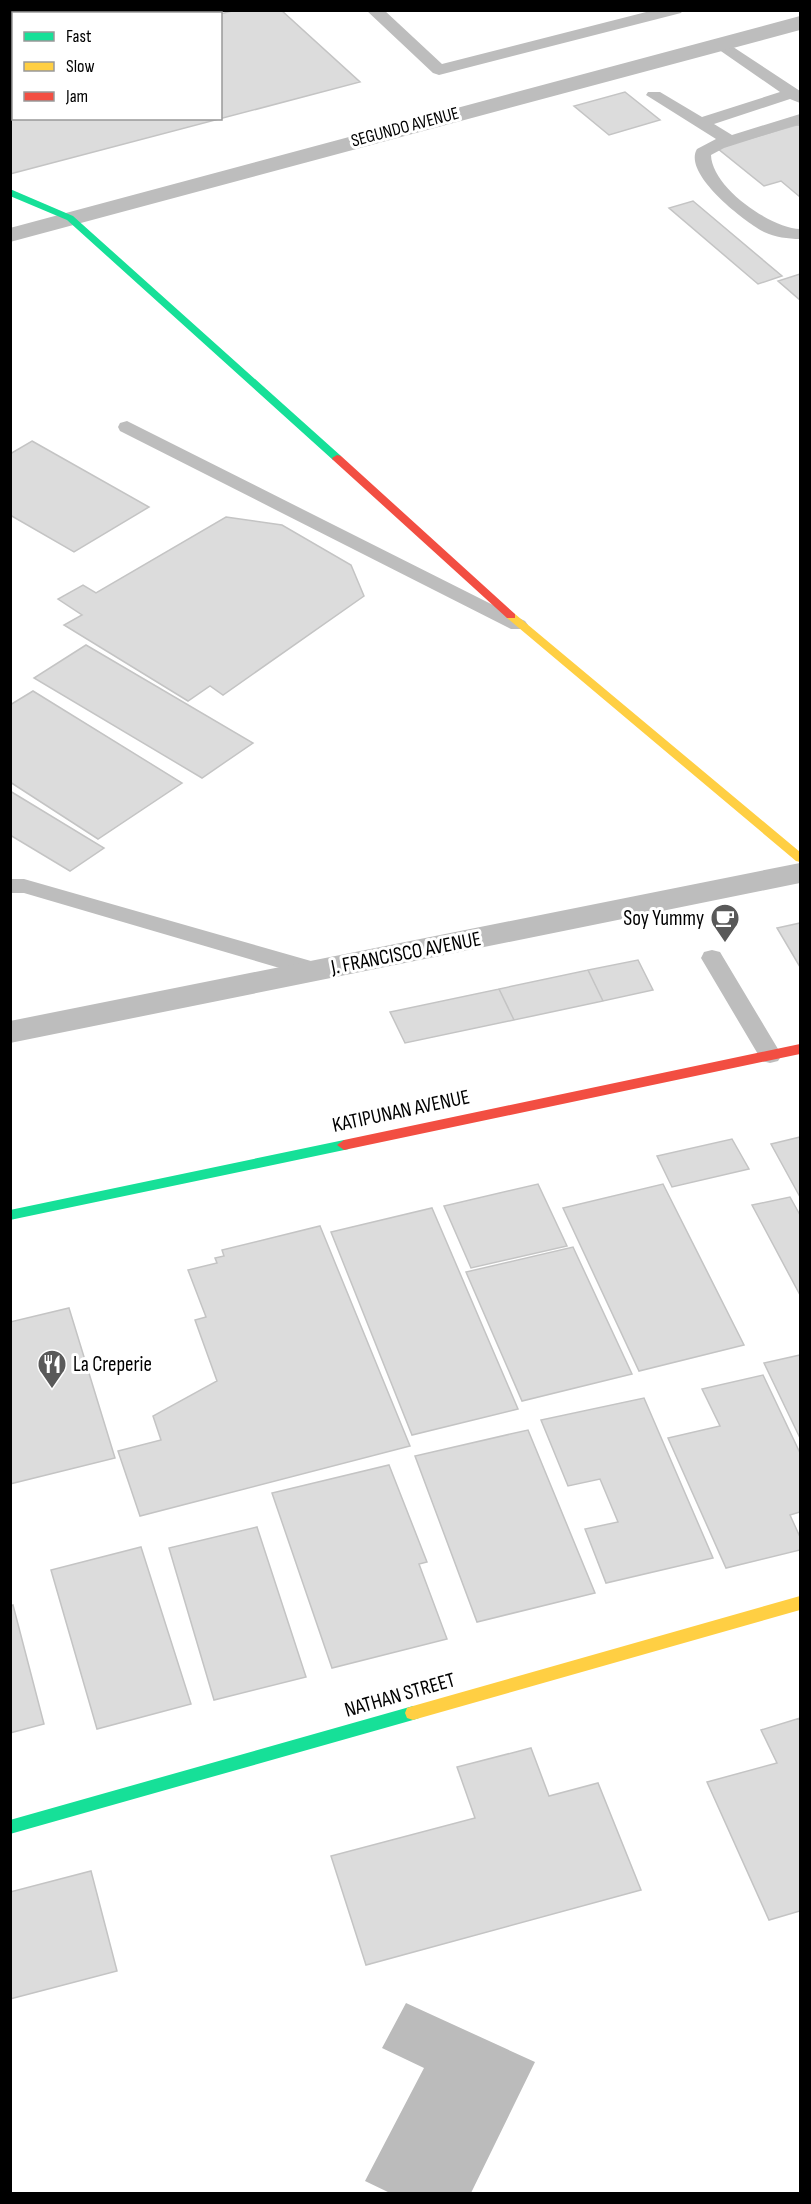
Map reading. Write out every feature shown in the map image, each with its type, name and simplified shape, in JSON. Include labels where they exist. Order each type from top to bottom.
[{"type":"street","name":"SEGUNDO AVENUE","points":[[10,235],[801,23]]},
{"type":"street","points":[[10,192],[70,218],[527,630],[801,858]]},
{"type":"street","name":"J. FRANCISCO AVENUE","points":[[10,1032],[801,873]]},
{"type":"street","name":"KATIPUNAN AVENUE","points":[[10,1215],[801,1049]]},
{"type":"street","name":"NATHAN STREET","points":[[10,1827],[801,1602]]},
{"type":"lane","points":[[374,10],[439,70],[675,10]]},
{"type":"lane","points":[[721,44],[796,96]]},
{"type":"lane","points":[[654,95],[729,140]]},
{"type":"lane","points":[[700,123],[796,96]]},
{"type":"lane","points":[[801,119],[729,140],[703,153],[701,159],[705,172],[759,222],[781,232],[801,234]]},
{"type":"lane","points":[[127,427],[527,630]]},
{"type":"lane","points":[[10,886],[24,886],[317,971]]},
{"type":"lane","points":[[712,958],[770,1055]]},
{"type":"shaded area","points":[[406,2003],[535,2062],[471,2193],[390,2193],[365,2181],[424,2068],[382,2048]]},
{"type":"building","points":[[236,10],[281,10],[360,82],[222,118],[222,14]]},
{"type":"building","points":[[12,66],[12,120],[215,120],[10,174],[10,67]]},
{"type":"building","points":[[625,92],[660,120],[609,135],[574,106]]},
{"type":"building","points":[[800,124],[800,197],[781,181],[764,186],[717,148]]},
{"type":"building","points":[[693,201],[782,276],[758,284],[669,208]]},
{"type":"building","points":[[800,274],[800,300],[778,281]]},
{"type":"building","points":[[32,441],[149,507],[74,552],[10,515],[10,454]]},
{"type":"building","points":[[226,517],[282,525],[351,565],[364,596],[223,695],[210,686],[188,701],[64,625],[82,615],[58,599],[83,585],[96,593]]},
{"type":"building","points":[[86,645],[253,743],[202,778],[34,678]]},
{"type":"building","points":[[33,691],[182,783],[98,839],[10,782],[10,705]]},
{"type":"building","points":[[10,791],[104,848],[70,871],[10,835]]},
{"type":"building","points":[[800,923],[800,967],[777,928]]},
{"type":"building","points":[[638,960],[653,990],[603,1001],[588,970]]},
{"type":"building","points":[[588,970],[603,1001],[514,1020],[499,989]]},
{"type":"building","points":[[499,989],[514,1020],[405,1043],[390,1012]]},
{"type":"building","points":[[800,1137],[800,1197],[771,1144]]},
{"type":"building","points":[[732,1139],[749,1169],[672,1187],[657,1156]]},
{"type":"building","points":[[538,1184],[567,1246],[471,1268],[444,1206]]},
{"type":"building","points":[[663,1184],[744,1345],[639,1371],[563,1208]]},
{"type":"building","points":[[790,1197],[800,1215],[800,1295],[752,1205]]},
{"type":"building","points":[[432,1208],[518,1409],[412,1435],[331,1232]]},
{"type":"building","points":[[320,1226],[410,1446],[140,1516],[118,1451],[161,1440],[153,1416],[217,1381],[195,1320],[206,1317],[188,1270],[217,1263],[215,1258],[224,1256],[222,1250]]},
{"type":"building","points":[[573,1247],[632,1374],[522,1401],[466,1272]]},
{"type":"building","name":"La Creperie","points":[[69,1308],[115,1458],[10,1484],[10,1322]]},
{"type":"building","points":[[800,1355],[800,1438],[764,1363]]},
{"type":"building","points":[[763,1375],[800,1453],[800,1512],[790,1515],[800,1537],[800,1550],[726,1568],[668,1438],[720,1426],[702,1389]]},
{"type":"building","points":[[644,1398],[713,1558],[606,1583],[585,1529],[618,1522],[600,1479],[568,1486],[541,1420]]},
{"type":"building","points":[[528,1430],[595,1593],[477,1622],[415,1456]]},
{"type":"building","points":[[389,1465],[427,1562],[419,1564],[447,1639],[332,1668],[272,1493]]},
{"type":"building","points":[[257,1527],[306,1677],[214,1700],[169,1548]]},
{"type":"building","points":[[141,1547],[191,1704],[97,1729],[51,1570]]},
{"type":"building","points":[[13,1605],[44,1724],[10,1733],[10,1606]]},
{"type":"building","points":[[800,1718],[800,1911],[769,1920],[707,1782],[777,1763],[761,1730]]},
{"type":"building","points":[[531,1748],[549,1796],[598,1783],[641,1890],[366,1965],[331,1856],[475,1818],[457,1767]]},
{"type":"building","points":[[91,1871],[117,1971],[10,1999],[10,1892]]},
{"type":"traffic: fast","points":[[10,192],[70,218],[337,458]]},
{"type":"traffic: fast","points":[[10,1215],[344,1145]]},
{"type":"traffic: fast","points":[[10,1827],[413,1713]]},
{"type":"traffic: slow","points":[[511,616],[800,858]]},
{"type":"traffic: slow","points":[[413,1713],[800,1603]]},
{"type":"traffic: jam","points":[[337,458],[511,616]]},
{"type":"traffic: jam","points":[[344,1145],[800,1049]]},
{"type":"place","name":"Soy Yummy","points":[[725,944]]},
{"type":"place","name":"La Creperie","points":[[52,1390]]}]
